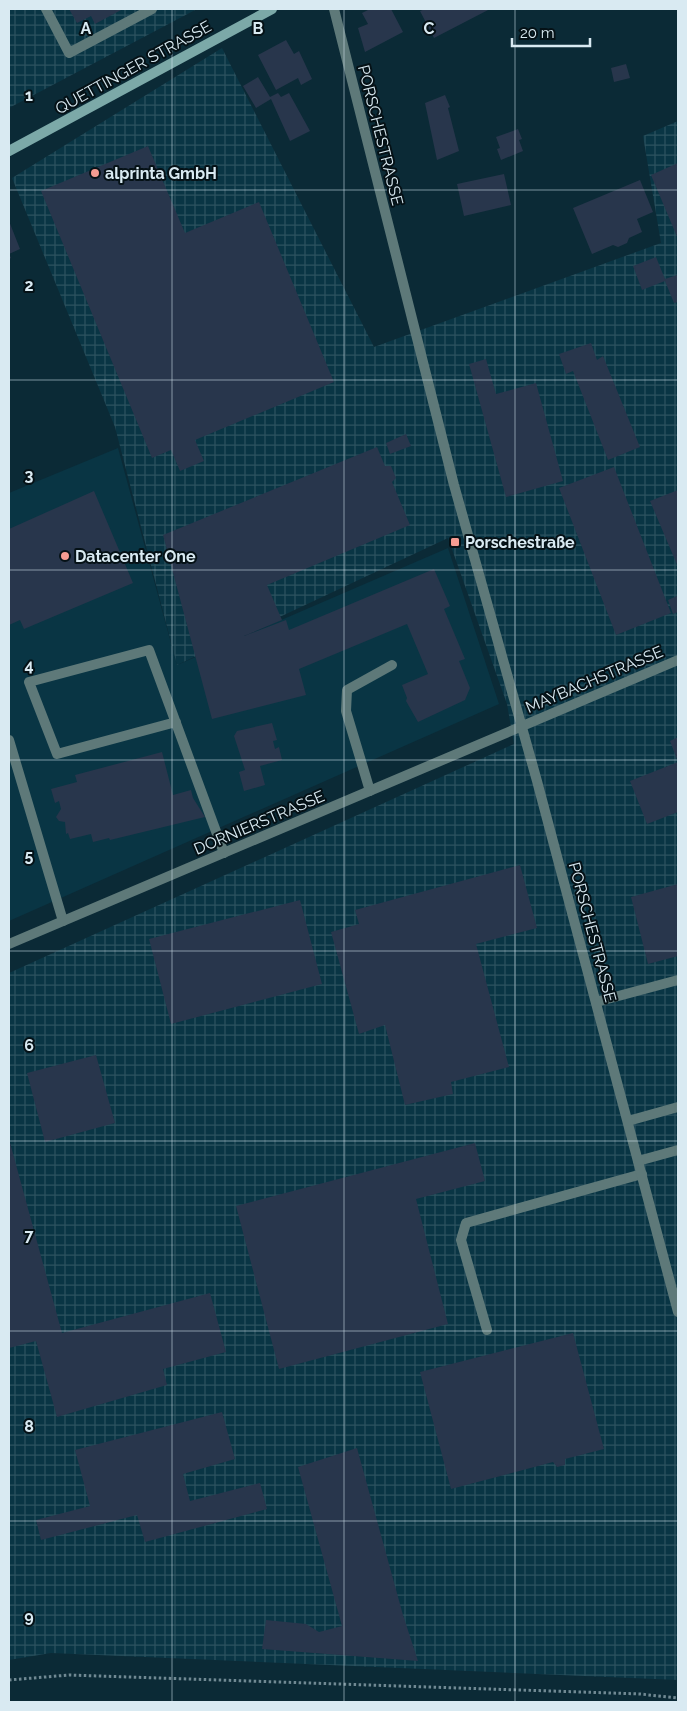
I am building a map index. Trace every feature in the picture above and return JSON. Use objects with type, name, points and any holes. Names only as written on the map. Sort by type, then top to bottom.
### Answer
[{"type":"street","points":[[46,9],[69,53],[152,9]]},
{"type":"street","name":"QUETTINGER STRASSE","points":[[9,151],[272,9]]},
{"type":"street","name":"PORSCHESTRASSE","points":[[334,9],[454,485],[522,727],[678,1312]]},
{"type":"street","points":[[176,722],[57,754],[29,682],[149,650],[176,722],[224,853]]},
{"type":"street","name":"MAYBACHSTRASSE","points":[[522,727],[678,660]]},
{"type":"street","points":[[370,791],[346,711],[347,690],[392,665]]},
{"type":"street","name":"DORNIERSTRASSE","points":[[9,944],[522,727]]},
{"type":"street","points":[[9,740],[63,921]]},
{"type":"street","points":[[596,1002],[678,980]]},
{"type":"street","points":[[628,1121],[678,1107]]},
{"type":"street","points":[[638,1160],[678,1150]]},
{"type":"street","points":[[488,1330],[461,1240],[466,1223],[642,1174]]},
{"type":"path","points":[[9,1680],[79,1675],[640,1694],[678,1698]]},
{"type":"shaded area","points":[[9,9],[197,9],[9,108]]},
{"type":"shaded area","points":[[222,48],[374,347],[661,243],[643,136],[678,121],[678,1680],[51,1653],[9,1660],[9,973],[514,744],[507,704],[448,538],[177,665],[115,427],[12,178]]},
{"type":"shaded area","points":[[118,448],[177,665],[448,548],[499,704],[9,921],[9,493]]},
{"type":"building","points":[[69,9],[123,9],[95,24],[91,16],[77,23]]},
{"type":"building","points":[[370,9],[391,9],[403,32],[365,52],[358,28],[368,24],[362,13]]},
{"type":"building","points":[[425,9],[490,9],[434,38],[420,11]]},
{"type":"building","points":[[286,40],[294,54],[299,51],[312,79],[301,85],[298,78],[276,90],[258,55]]},
{"type":"building","points":[[626,64],[630,78],[614,82],[611,68]]},
{"type":"building","points":[[258,77],[270,97],[278,93],[281,97],[289,93],[310,131],[290,141],[271,99],[256,108],[243,86]]},
{"type":"building","points":[[445,95],[450,107],[448,108],[459,151],[437,160],[425,103]]},
{"type":"building","points":[[518,129],[522,139],[519,140],[523,151],[501,160],[497,149],[500,148],[496,137]]},
{"type":"building","points":[[148,146],[185,233],[259,202],[334,382],[195,440],[204,461],[180,471],[171,450],[152,458],[41,191]]},
{"type":"building","points":[[678,163],[678,239],[651,175]]},
{"type":"building","points":[[504,174],[511,205],[464,216],[457,184]]},
{"type":"building","points":[[640,180],[653,212],[637,219],[642,232],[629,238],[627,243],[618,247],[613,245],[592,254],[573,208]]},
{"type":"building","points":[[9,221],[20,249],[9,254]]},
{"type":"building","points":[[656,257],[665,279],[677,275],[678,302],[674,303],[665,281],[642,290],[633,266]]},
{"type":"building","points":[[591,343],[597,360],[603,356],[640,447],[608,460],[573,371],[566,374],[559,354]]},
{"type":"building","points":[[486,359],[496,394],[536,383],[563,481],[506,497],[469,364]]},
{"type":"building","points":[[406,434],[411,446],[390,454],[386,443]]},
{"type":"building","points":[[377,447],[385,466],[391,466],[396,478],[392,482],[410,525],[267,585],[282,620],[244,636],[286,620],[289,630],[434,569],[450,606],[444,609],[465,659],[459,661],[470,688],[465,700],[418,722],[406,701],[407,698],[402,685],[428,674],[407,624],[299,669],[306,695],[212,719],[163,535]]},
{"type":"building","points":[[614,467],[671,613],[616,635],[559,488]]},
{"type":"building","points":[[678,490],[678,567],[650,501]]},
{"type":"building","name":"Datacenter One","points":[[94,491],[133,583],[24,629],[20,620],[9,625],[9,529]]},
{"type":"building","points":[[677,596],[678,612],[673,614],[668,600]]},
{"type":"building","points":[[272,723],[277,740],[273,741],[275,749],[279,747],[282,760],[260,766],[265,785],[244,791],[239,772],[245,770],[234,736],[237,731]]},
{"type":"building","points":[[678,737],[678,762],[670,741]]},
{"type":"building","points":[[162,752],[173,795],[191,790],[193,798],[205,817],[110,840],[109,838],[93,842],[91,834],[70,839],[68,833],[66,834],[65,822],[59,821],[56,817],[61,809],[59,801],[55,803],[51,789],[77,782],[75,775]]},
{"type":"building","points":[[678,762],[678,812],[647,824],[630,781]]},
{"type":"building","points":[[520,865],[537,928],[476,944],[509,1067],[451,1082],[453,1094],[405,1105],[385,1025],[359,1034],[331,932],[359,924],[355,910]]},
{"type":"building","points":[[678,884],[678,956],[648,964],[631,897]]},
{"type":"building","points":[[300,900],[322,984],[171,1024],[149,939]]},
{"type":"building","points":[[96,1055],[115,1123],[45,1142],[27,1073]]},
{"type":"building","points":[[9,1139],[62,1333],[210,1293],[226,1352],[163,1369],[167,1385],[57,1417],[36,1341],[9,1348]]},
{"type":"building","points":[[475,1143],[485,1181],[416,1199],[448,1324],[279,1369],[236,1206]]},
{"type":"building","points":[[573,1333],[604,1449],[565,1459],[565,1465],[557,1467],[553,1462],[451,1489],[420,1372]]},
{"type":"building","points":[[222,1412],[235,1459],[183,1474],[190,1501],[260,1483],[267,1509],[145,1542],[137,1515],[41,1540],[36,1520],[90,1506],[75,1450]]},
{"type":"building","points":[[357,1448],[403,1615],[418,1661],[262,1649],[266,1620],[306,1624],[319,1632],[342,1626],[298,1467]]},
{"type":"place","name":"alprinta GmbH","points":[[95,173]]},
{"type":"place","name":"Porschestraße","points":[[455,542]]},
{"type":"place","name":"Datacenter One","points":[[65,556]]}]
